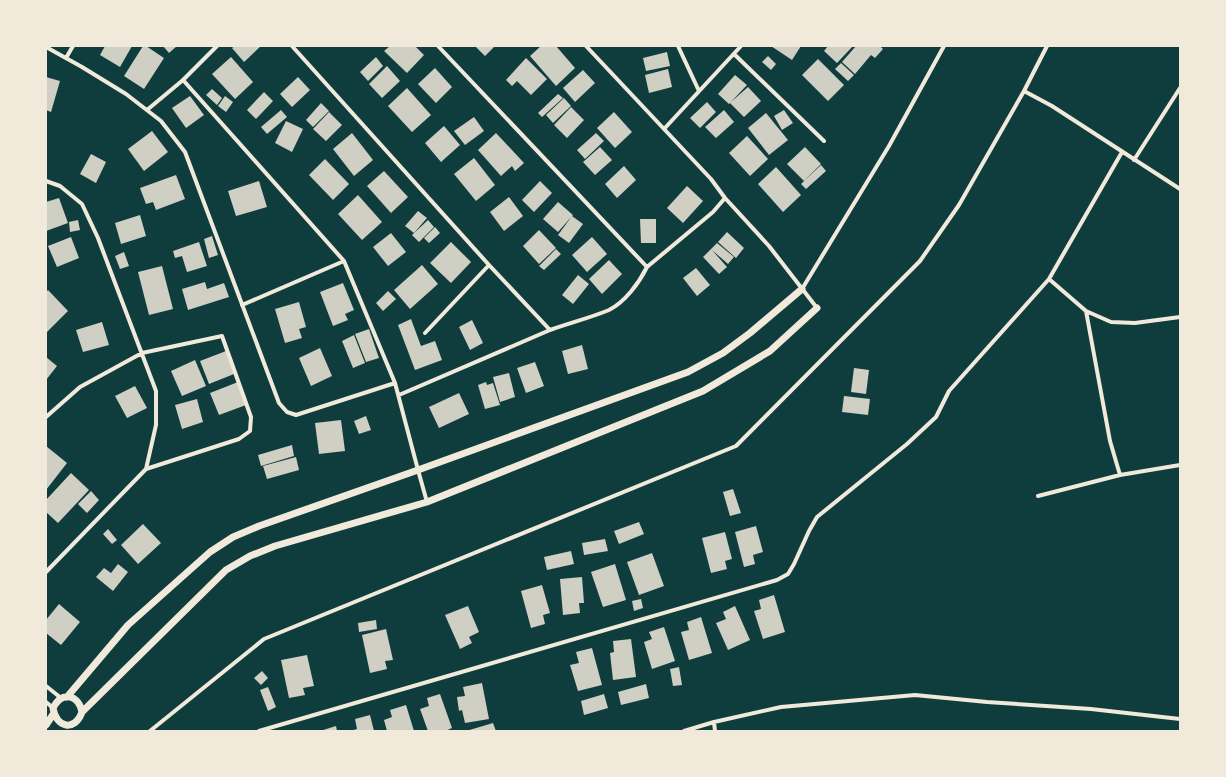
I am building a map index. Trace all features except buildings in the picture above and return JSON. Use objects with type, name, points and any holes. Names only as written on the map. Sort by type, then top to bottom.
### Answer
[{"type":"street","points":[[66,58],[73,46]]},
{"type":"street","points":[[147,110],[183,80],[217,46]]},
{"type":"street","points":[[292,46],[489,265],[550,330]]},
{"type":"street","points":[[438,46],[647,267]]},
{"type":"street","points":[[46,702],[53,710],[57,720],[71,728],[79,720],[82,712],[226,570],[250,556],[275,546],[428,502],[703,391],[770,351],[817,308],[769,246],[725,198],[711,179],[586,46]]},
{"type":"street","points":[[678,46],[699,91]]},
{"type":"street","points":[[664,129],[742,46]]},
{"type":"street","points":[[46,725],[56,702],[64,697],[128,625],[210,552],[233,537],[258,526],[418,470],[688,372],[723,353],[750,333],[802,289],[889,146],[944,46]]},
{"type":"street","points":[[150,731],[264,640],[736,446],[920,261],[959,205],[1024,91],[1047,46]]},
{"type":"street","points":[[46,47],[126,94],[161,121],[186,152],[279,403],[287,412],[296,415],[395,383]]},
{"type":"street","points":[[734,54],[824,141]]},
{"type":"street","points":[[183,80],[344,261],[395,383],[428,502]]},
{"type":"street","points":[[1134,160],[1180,88]]},
{"type":"street","points":[[1024,91],[1052,106],[1180,189]]},
{"type":"street","points":[[259,731],[777,580],[788,574],[817,518],[907,444],[936,417],[949,391],[1049,278],[1122,152]]},
{"type":"street","points":[[46,181],[60,186],[82,204],[98,238],[156,391],[156,425],[146,469]]},
{"type":"street","points":[[399,395],[550,330],[610,309],[630,293],[641,279],[647,267],[712,212],[725,198]]},
{"type":"street","points":[[242,305],[344,261]]},
{"type":"street","points":[[425,333],[489,265]]},
{"type":"street","points":[[1049,278],[1086,310],[1111,322],[1135,323],[1180,317]]},
{"type":"street","points":[[1086,310],[1110,441],[1120,475]]},
{"type":"street","points":[[46,417],[80,387],[142,354],[222,336],[251,417],[250,431],[239,439],[146,469],[46,572]]},
{"type":"street","points":[[1038,496],[1120,475],[1180,465]]},
{"type":"street","points":[[46,686],[64,697],[75,698],[80,704],[82,712]]},
{"type":"street","points":[[684,731],[714,722],[781,707],[915,694],[987,702],[1091,709],[1180,719]]},
{"type":"street","points":[[714,722],[715,731]]}]
